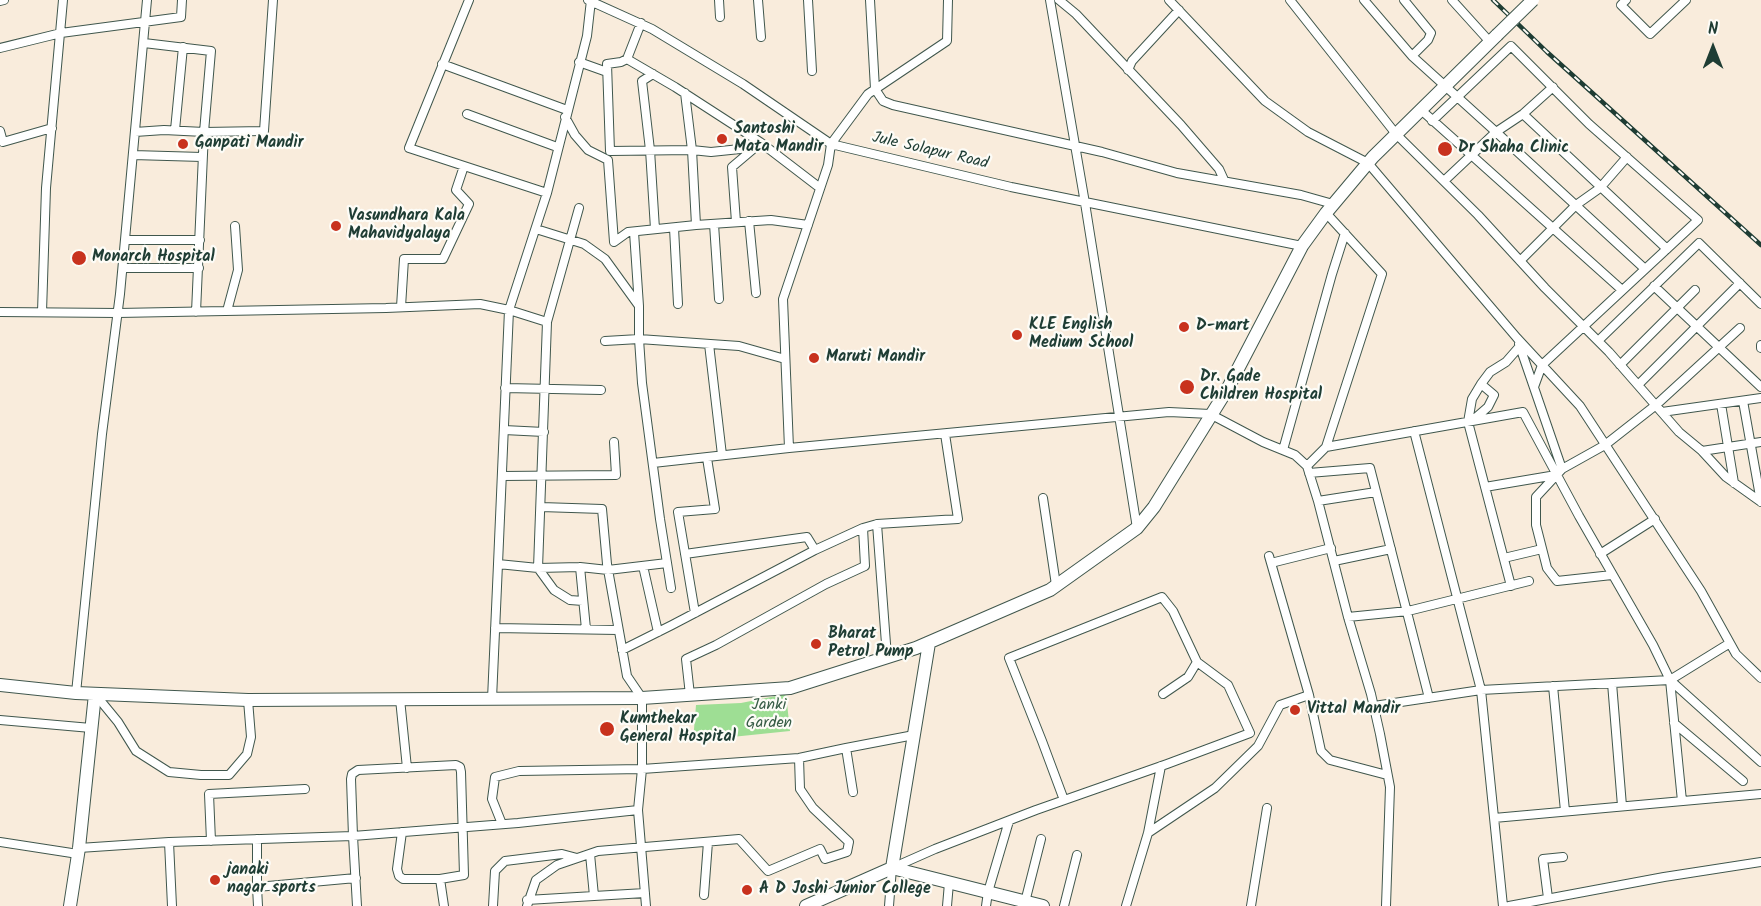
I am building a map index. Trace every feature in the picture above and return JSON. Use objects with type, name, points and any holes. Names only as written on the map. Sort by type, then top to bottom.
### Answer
[{"type":"street","points":[[42,312],[46,188],[63,0]]},
{"type":"street","points":[[76,693],[102,434],[123,268],[147,0]]},
{"type":"street","points":[[0,48],[61,33],[181,17],[182,0]]},
{"type":"street","points":[[135,132],[264,131],[273,0]]},
{"type":"street","points":[[469,0],[408,148],[547,193]]},
{"type":"street","points":[[492,699],[509,310],[547,193],[587,36],[590,0]]},
{"type":"street","name":"Jule Solapur Road","points":[[590,0],[641,23],[743,84],[831,144],[1085,203],[1302,246]]},
{"type":"street","points":[[719,0],[720,17]]},
{"type":"street","points":[[758,0],[761,37]]},
{"type":"street","points":[[808,0],[812,71]]},
{"type":"street","points":[[870,0],[875,89],[883,101],[1075,145],[1177,173],[1301,195],[1329,208],[1346,233],[1382,274],[1326,447],[1308,470]]},
{"type":"street","points":[[789,448],[783,299],[828,165],[831,144],[868,94],[947,41],[948,0]]},
{"type":"street","points":[[1050,0],[1137,528]]},
{"type":"street","points":[[1059,0],[1076,14],[1188,134],[1219,169],[1224,180]]},
{"type":"street","points":[[1168,0],[1265,100],[1308,132],[1368,163],[1519,342],[1580,406],[1701,591],[1736,654],[1761,678]]},
{"type":"street","points":[[1364,0],[1412,56],[1645,269]]},
{"type":"street","points":[[1404,0],[1431,33],[1428,40],[1412,56]]},
{"type":"street","points":[[1452,0],[1494,39]]},
{"type":"street","points":[[0,685],[76,693],[248,700],[642,698],[790,688],[929,643],[1050,590],[1137,528],[1154,507],[1228,388],[1302,246],[1329,208],[1420,109],[1533,0]]},
{"type":"street","points":[[1626,0],[1621,5],[1650,34],[1686,0]]},
{"type":"street","points":[[1296,2],[1396,134],[1598,341],[1679,432],[1702,451],[1726,477],[1761,502]]},
{"type":"street","points":[[1128,70],[1132,61],[1179,10]]},
{"type":"street","points":[[641,23],[627,59],[607,64],[610,152],[729,151],[760,142]]},
{"type":"street","points":[[144,43],[211,51],[202,157],[196,312]]},
{"type":"street","points":[[175,130],[183,46]]},
{"type":"street","points":[[1432,121],[1511,46],[1589,124],[1698,220],[1542,365],[1534,387]]},
{"type":"street","points":[[627,59],[685,93],[760,142],[820,188]]},
{"type":"street","points":[[579,62],[608,72]]},
{"type":"street","points":[[442,64],[566,114],[575,135],[588,150],[608,160],[614,242],[628,232],[696,225],[771,220],[808,225]]},
{"type":"street","points":[[653,74],[642,81],[650,150],[655,229]]},
{"type":"street","points":[[1444,181],[1496,132],[1523,114],[1553,87]]},
{"type":"street","points":[[685,93],[692,150],[696,225]]},
{"type":"street","points":[[1420,109],[1622,290]]},
{"type":"street","points":[[467,114],[557,147]]},
{"type":"street","points":[[1523,114],[1667,249]]},
{"type":"street","points":[[0,131],[3,142],[52,128]]},
{"type":"street","points":[[736,222],[732,167],[760,142]]},
{"type":"street","points":[[133,155],[202,157]]},
{"type":"street","points":[[1520,261],[1576,206],[1600,188],[1627,157]]},
{"type":"street","points":[[401,307],[404,259],[443,259],[469,204],[456,190],[464,166]]},
{"type":"street","points":[[579,208],[547,322],[538,568],[554,590],[570,600],[583,601]]},
{"type":"street","points":[[749,221],[756,293]]},
{"type":"street","points":[[714,224],[718,299]]},
{"type":"street","points":[[227,311],[238,270],[235,226]]},
{"type":"street","points":[[674,228],[678,304]]},
{"type":"street","points":[[536,229],[584,244],[605,259],[639,306]]},
{"type":"street","points":[[634,232],[642,383],[671,588]]},
{"type":"street","points":[[1283,450],[1332,274],[1346,233]]},
{"type":"street","points":[[125,240],[200,240]]},
{"type":"street","points":[[1598,341],[1699,243],[1761,304]]},
{"type":"street","points":[[123,268],[199,268]]},
{"type":"street","points":[[1638,385],[1740,283]]},
{"type":"street","points":[[1654,286],[1761,387]]},
{"type":"street","points":[[1620,365],[1695,290]]},
{"type":"street","points":[[0,312],[196,312],[480,304],[547,322]]},
{"type":"street","points":[[1612,575],[1557,581],[1547,568],[1536,525],[1536,497],[1559,472],[1605,445],[1659,408],[1718,346],[1740,328]]},
{"type":"street","points":[[605,341],[639,339],[739,346],[785,359]]},
{"type":"street","points":[[1511,586],[1470,422],[1472,399],[1480,384],[1490,372],[1506,362],[1519,342]]},
{"type":"street","points":[[1519,342],[1559,472]]},
{"type":"street","points":[[709,344],[722,455]]},
{"type":"street","points":[[1470,422],[1488,407],[1494,395],[1480,384]]},
{"type":"street","points":[[506,388],[601,390]]},
{"type":"street","points":[[1659,408],[1721,404],[1761,398]]},
{"type":"street","points":[[1743,401],[1761,502]]},
{"type":"street","points":[[1721,404],[1734,483]]},
{"type":"street","points":[[653,463],[1169,412],[1210,414],[1263,442],[1294,455],[1308,470],[1318,501],[1374,706],[1390,787],[1386,906]]},
{"type":"street","points":[[1326,447],[1523,412],[1559,472],[1600,554],[1653,645],[1670,680],[1682,801]]},
{"type":"street","points":[[504,430],[544,432]]},
{"type":"street","points":[[1414,431],[1481,690],[1503,906]]},
{"type":"street","points":[[622,650],[815,550],[863,528],[877,524],[958,519],[945,434]]},
{"type":"street","points":[[1702,451],[1761,441]]},
{"type":"street","points":[[502,476],[616,475],[614,442]]},
{"type":"street","points":[[695,613],[678,512],[715,509],[707,458]]},
{"type":"street","points":[[1308,470],[1370,468],[1429,698]]},
{"type":"street","points":[[1485,487],[1559,472]]},
{"type":"street","points":[[1318,501],[1377,492]]},
{"type":"street","points":[[1043,498],[1056,585]]},
{"type":"street","points":[[541,507],[602,509],[608,570],[627,676],[642,698],[642,769],[638,810],[645,906]]},
{"type":"street","points":[[1600,554],[1655,519]]},
{"type":"street","points":[[877,524],[887,657]]},
{"type":"street","points":[[690,695],[686,659],[716,645],[826,584],[865,566],[863,528]]},
{"type":"street","points":[[685,554],[807,537],[815,550]]},
{"type":"street","points":[[1330,548],[1270,559],[1309,695],[1321,751],[1330,760],[1388,775]]},
{"type":"street","points":[[1334,561],[1391,549]]},
{"type":"street","points":[[1504,558],[1542,549]]},
{"type":"street","points":[[498,564],[538,568],[580,567],[608,570],[667,563]]},
{"type":"street","points":[[643,566],[658,632]]},
{"type":"street","points":[[580,567],[586,629]]},
{"type":"street","points":[[1348,616],[1408,611],[1529,581]]},
{"type":"street","points":[[807,906],[892,867],[1009,821],[1250,733],[1228,686],[1197,662],[1173,611],[1162,597],[1009,658],[1064,800]]},
{"type":"street","points":[[495,628],[618,630]]},
{"type":"street","points":[[889,906],[892,867],[929,643]]},
{"type":"street","points":[[1374,706],[1481,690],[1670,680],[1730,643]]},
{"type":"street","points":[[1163,694],[1188,677],[1197,662]]},
{"type":"street","points":[[1670,680],[1761,762]]},
{"type":"street","points":[[1612,683],[1623,806]]},
{"type":"street","points":[[1553,686],[1565,811]]},
{"type":"street","points":[[95,694],[118,722],[136,751],[169,772],[201,775],[229,775],[247,754],[251,737],[248,700]]},
{"type":"street","points":[[70,906],[79,851],[95,694]]},
{"type":"street","points":[[1148,833],[1215,788],[1258,746],[1280,705],[1309,695]]},
{"type":"street","points":[[400,699],[407,768]]},
{"type":"street","points":[[0,720],[91,728]]},
{"type":"street","points":[[1674,723],[1743,781]]},
{"type":"street","points":[[502,824],[492,799],[495,777],[519,771],[642,769],[799,758],[914,735]]},
{"type":"street","points":[[846,748],[853,792]]},
{"type":"street","points":[[645,894],[594,896],[527,903],[536,880],[557,865],[598,851],[739,839],[768,871],[820,849],[825,860],[847,852],[849,842],[813,808],[800,789],[799,758]]},
{"type":"street","points":[[357,906],[352,774],[358,770],[456,765],[460,767],[464,875],[440,879],[403,879],[399,876],[398,869],[402,832]]},
{"type":"street","points":[[1126,906],[1148,833],[1161,766]]},
{"type":"street","points":[[211,841],[209,794],[305,789]]},
{"type":"street","points":[[1494,818],[1761,794]]},
{"type":"street","points":[[1251,906],[1267,808]]},
{"type":"street","points":[[0,842],[79,851],[169,842],[353,836],[638,810]]},
{"type":"street","points":[[986,906],[1009,821]]},
{"type":"street","points":[[256,839],[258,906]]},
{"type":"street","points":[[1024,904],[1041,839]]},
{"type":"street","points":[[169,842],[172,906]]},
{"type":"street","points":[[704,895],[708,842]]},
{"type":"street","points":[[493,906],[495,871],[504,861],[562,854],[578,858]]},
{"type":"street","points":[[590,854],[594,896]]},
{"type":"street","points":[[1064,906],[1077,855]]},
{"type":"street","points":[[1548,898],[1543,859],[1563,857]]},
{"type":"street","points":[[1509,906],[1664,877],[1761,862]]},
{"type":"street","points":[[892,867],[988,892],[1024,904],[1043,906]]},
{"type":"street","points":[[257,887],[356,878]]},
{"type":"street","points":[[440,879],[444,906]]},
{"type":"street","points":[[947,906],[950,883]]},
{"type":"green space","name":"Janki Garden","points":[[786,694],[790,731],[693,741],[696,705],[741,703]]},
{"type":"railway","points":[[1493,0],[1547,52],[1761,245]]},
{"type":"place","name":"Santoshi Mata Mandir","points":[[722,139]]},
{"type":"place","name":"Ganpati Mandir","points":[[183,144]]},
{"type":"place","name":"Dr Shaha Clinic","points":[[1445,149]]},
{"type":"place","name":"Vasundhara Kala Mahavidyalaya","points":[[336,226]]},
{"type":"place","name":"Monarch Hospital","points":[[79,258]]},
{"type":"place","name":"D-mart","points":[[1184,327]]},
{"type":"place","name":"KLE English Medium School","points":[[1017,335]]},
{"type":"place","name":"Maruti Mandir","points":[[814,358]]},
{"type":"place","name":"Dr. Gade Children Hospital","points":[[1187,387]]},
{"type":"place","name":"Bharat Petrol Pump","points":[[816,644]]},
{"type":"place","name":"Vittal Mandir","points":[[1295,710]]},
{"type":"place","name":"Kumthekar General Hospital","points":[[607,729]]},
{"type":"place","name":"janaki nagar sports","points":[[215,880]]},
{"type":"place","name":"A D Joshi Junior College","points":[[747,890]]}]
